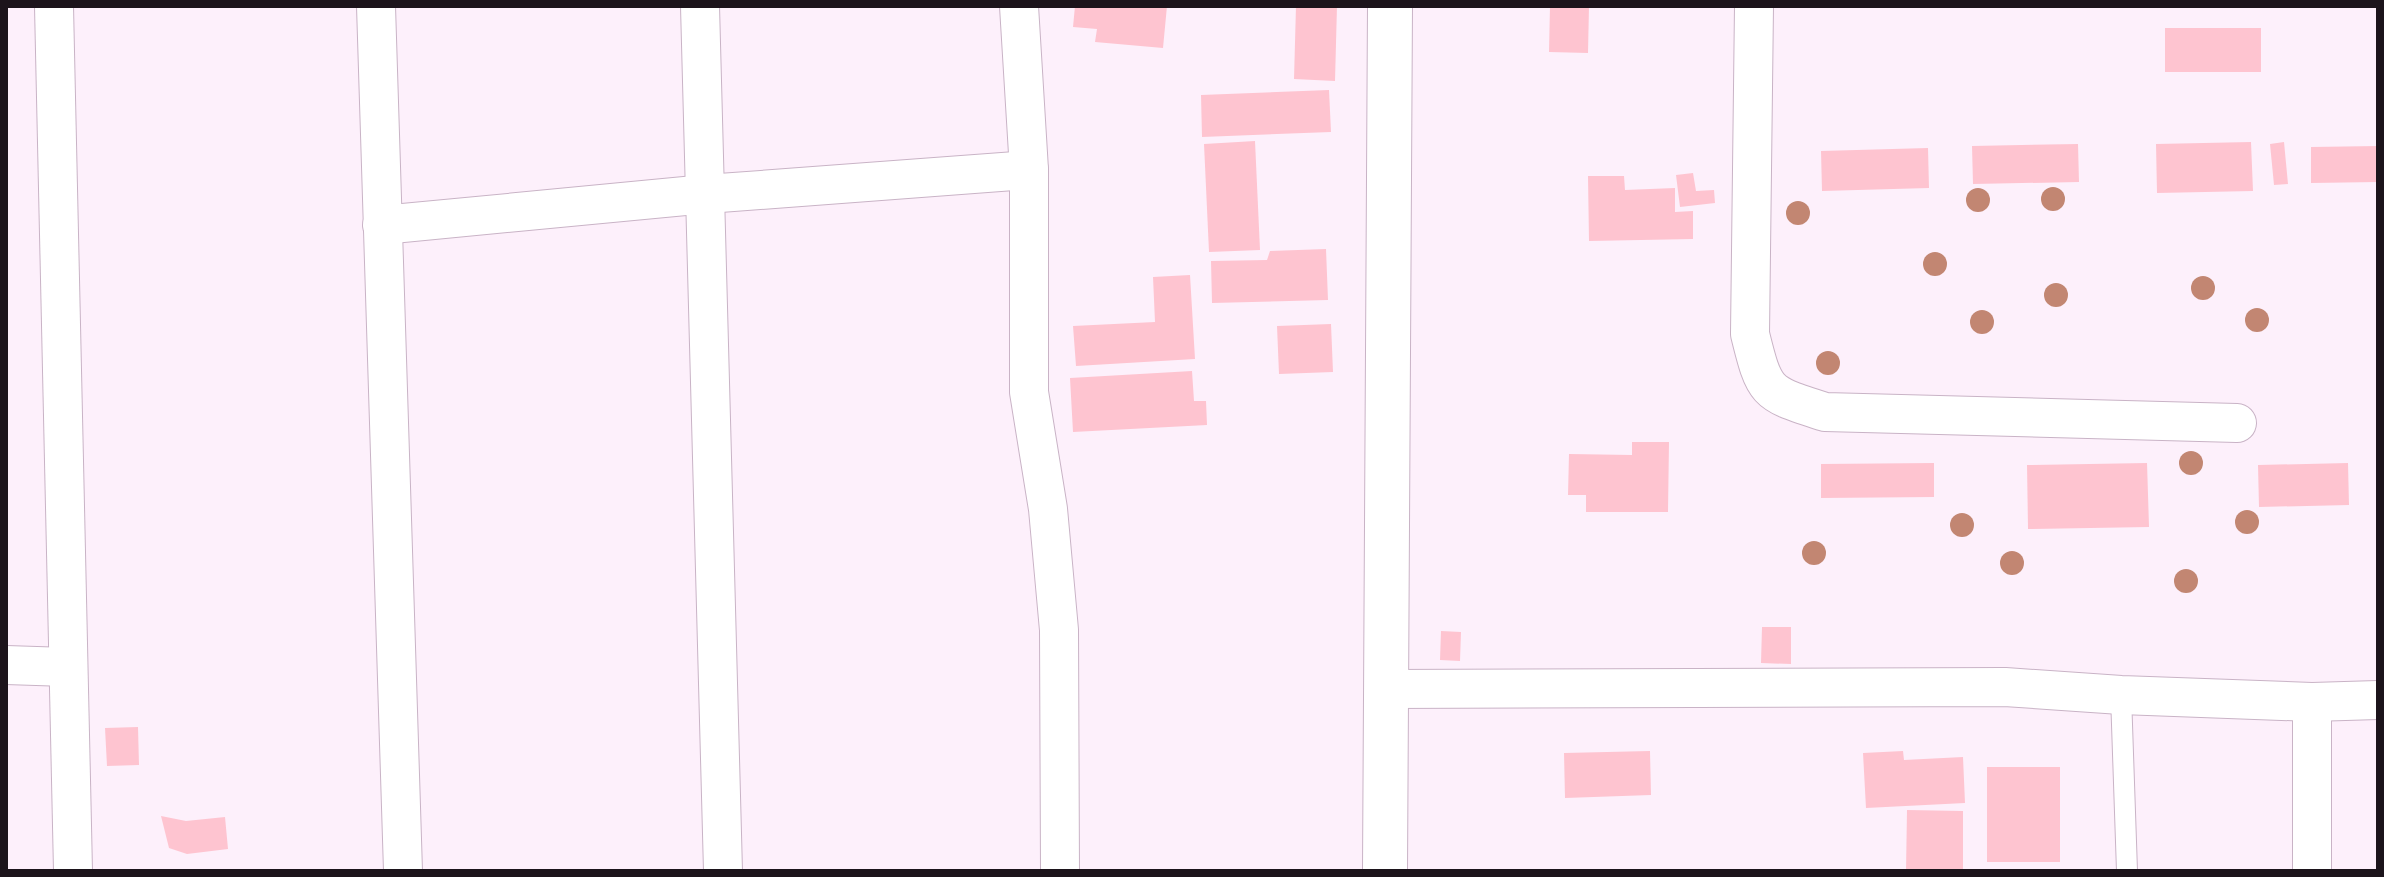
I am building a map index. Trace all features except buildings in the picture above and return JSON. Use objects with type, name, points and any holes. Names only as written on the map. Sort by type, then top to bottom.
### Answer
[{"type":"street","points":[[54,6],[73,871]]},
{"type":"street","points":[[376,6],[403,871]]},
{"type":"street","points":[[700,6],[723,871]]},
{"type":"street","points":[[1019,6],[1029,170],[1029,392],[1048,509],[1059,630],[1060,871]]},
{"type":"street","points":[[1385,871],[1390,6]]},
{"type":"street","points":[[1754,6],[1750,334],[1760,378],[1780,398],[1825,412],[2237,423]]},
{"type":"street","points":[[382,225],[706,194],[1029,170]]},
{"type":"street","points":[[6,665],[67,667]]},
{"type":"street","points":[[1388,689],[2005,687],[2312,702],[2378,700]]},
{"type":"street","points":[[2312,702],[2312,871]]},
{"type":"lane","points":[[2121,695],[2127,871]]}]
